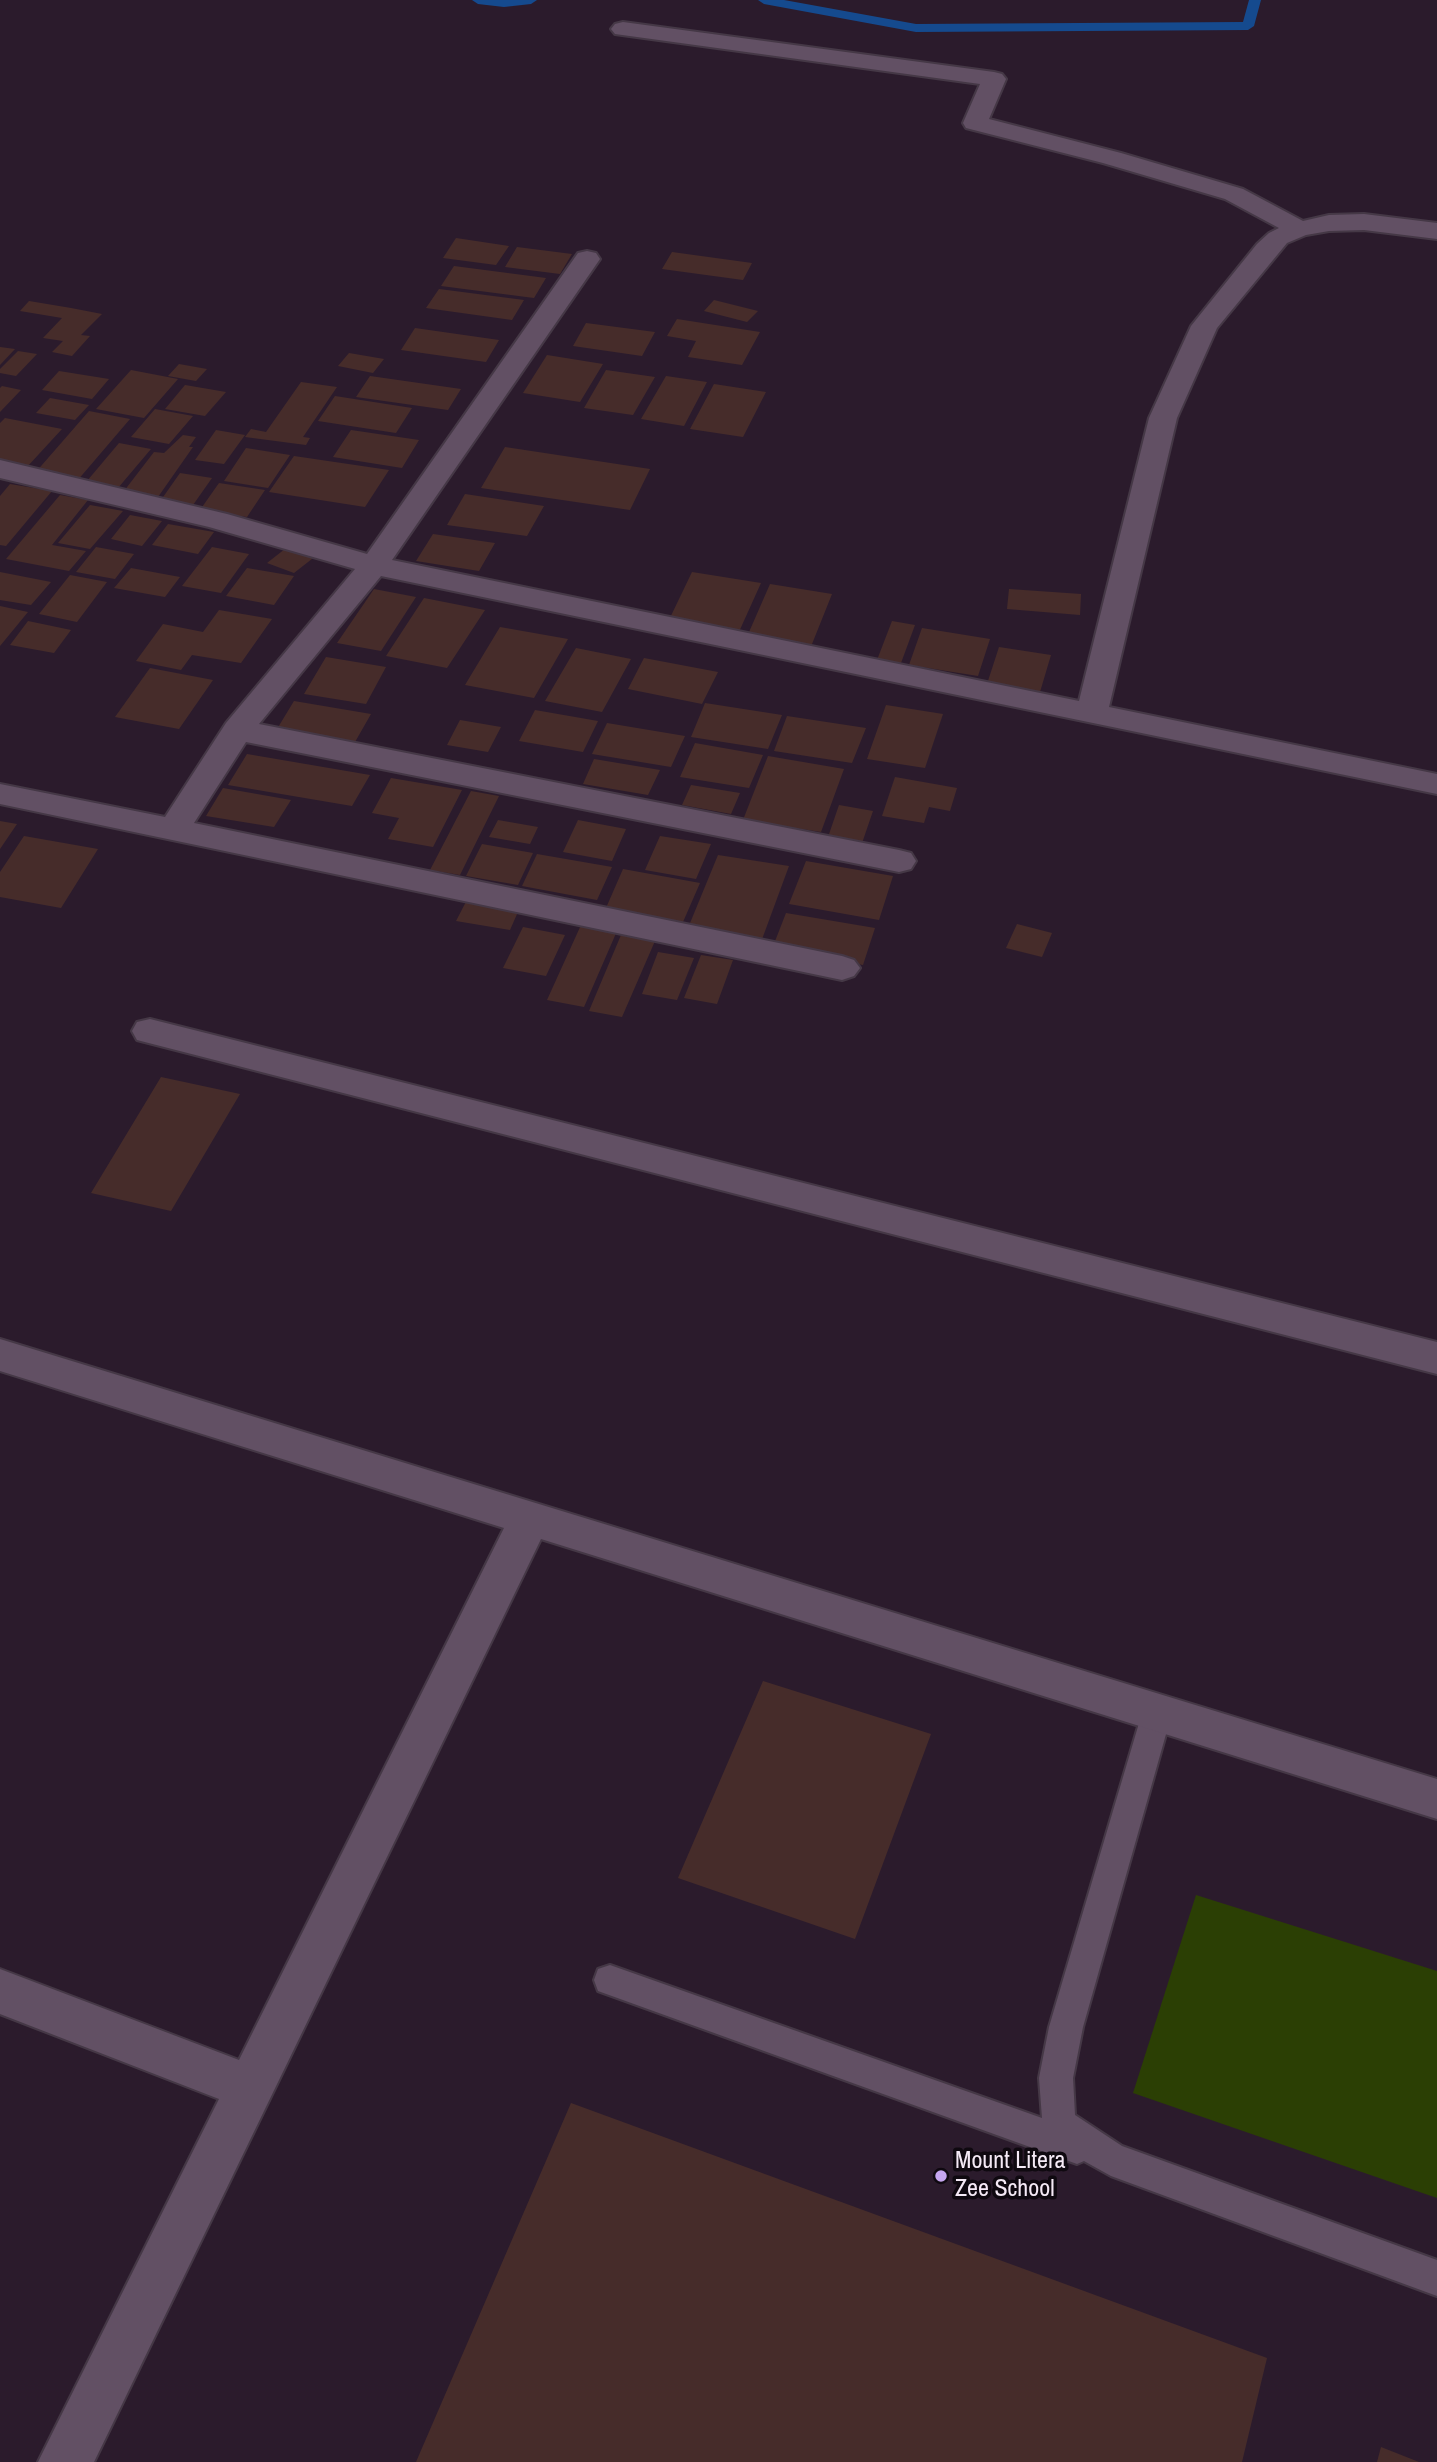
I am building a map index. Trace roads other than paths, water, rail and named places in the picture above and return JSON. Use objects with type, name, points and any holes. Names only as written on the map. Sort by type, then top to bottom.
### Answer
[{"type":"street","points":[[623,29],[994,79],[975,123],[1234,194],[1299,229]]},
{"type":"street","points":[[1092,712],[1163,418],[1204,326],[1266,249],[1278,239],[1299,229],[1329,223],[1364,222],[1437,231]]},
{"type":"street","points":[[173,830],[237,730],[374,565],[587,259]]},
{"type":"street","points":[[0,469],[218,520],[374,565],[1437,784]]},
{"type":"street","points":[[237,730],[899,861]]},
{"type":"street","points":[[0,794],[842,968]]},
{"type":"street","points":[[150,1031],[1437,1358]]},
{"type":"street","points":[[0,1355],[1437,1799]]},
{"type":"street","points":[[65,2462],[528,1520]]},
{"type":"street","points":[[0,1991],[251,2088]]},
{"type":"lane","points":[[1111,2159],[1059,2124],[1056,2078],[1066,2027],[1157,1713]]},
{"type":"lane","points":[[610,1980],[1437,2278]]},
{"type":"waterway","points":[[478,0],[504,3],[531,0]]},
{"type":"waterway","points":[[764,0],[916,28],[1248,26],[1255,0]]},
{"type":"place","name":"Mount Litera Zee School","points":[[941,2176]]}]
